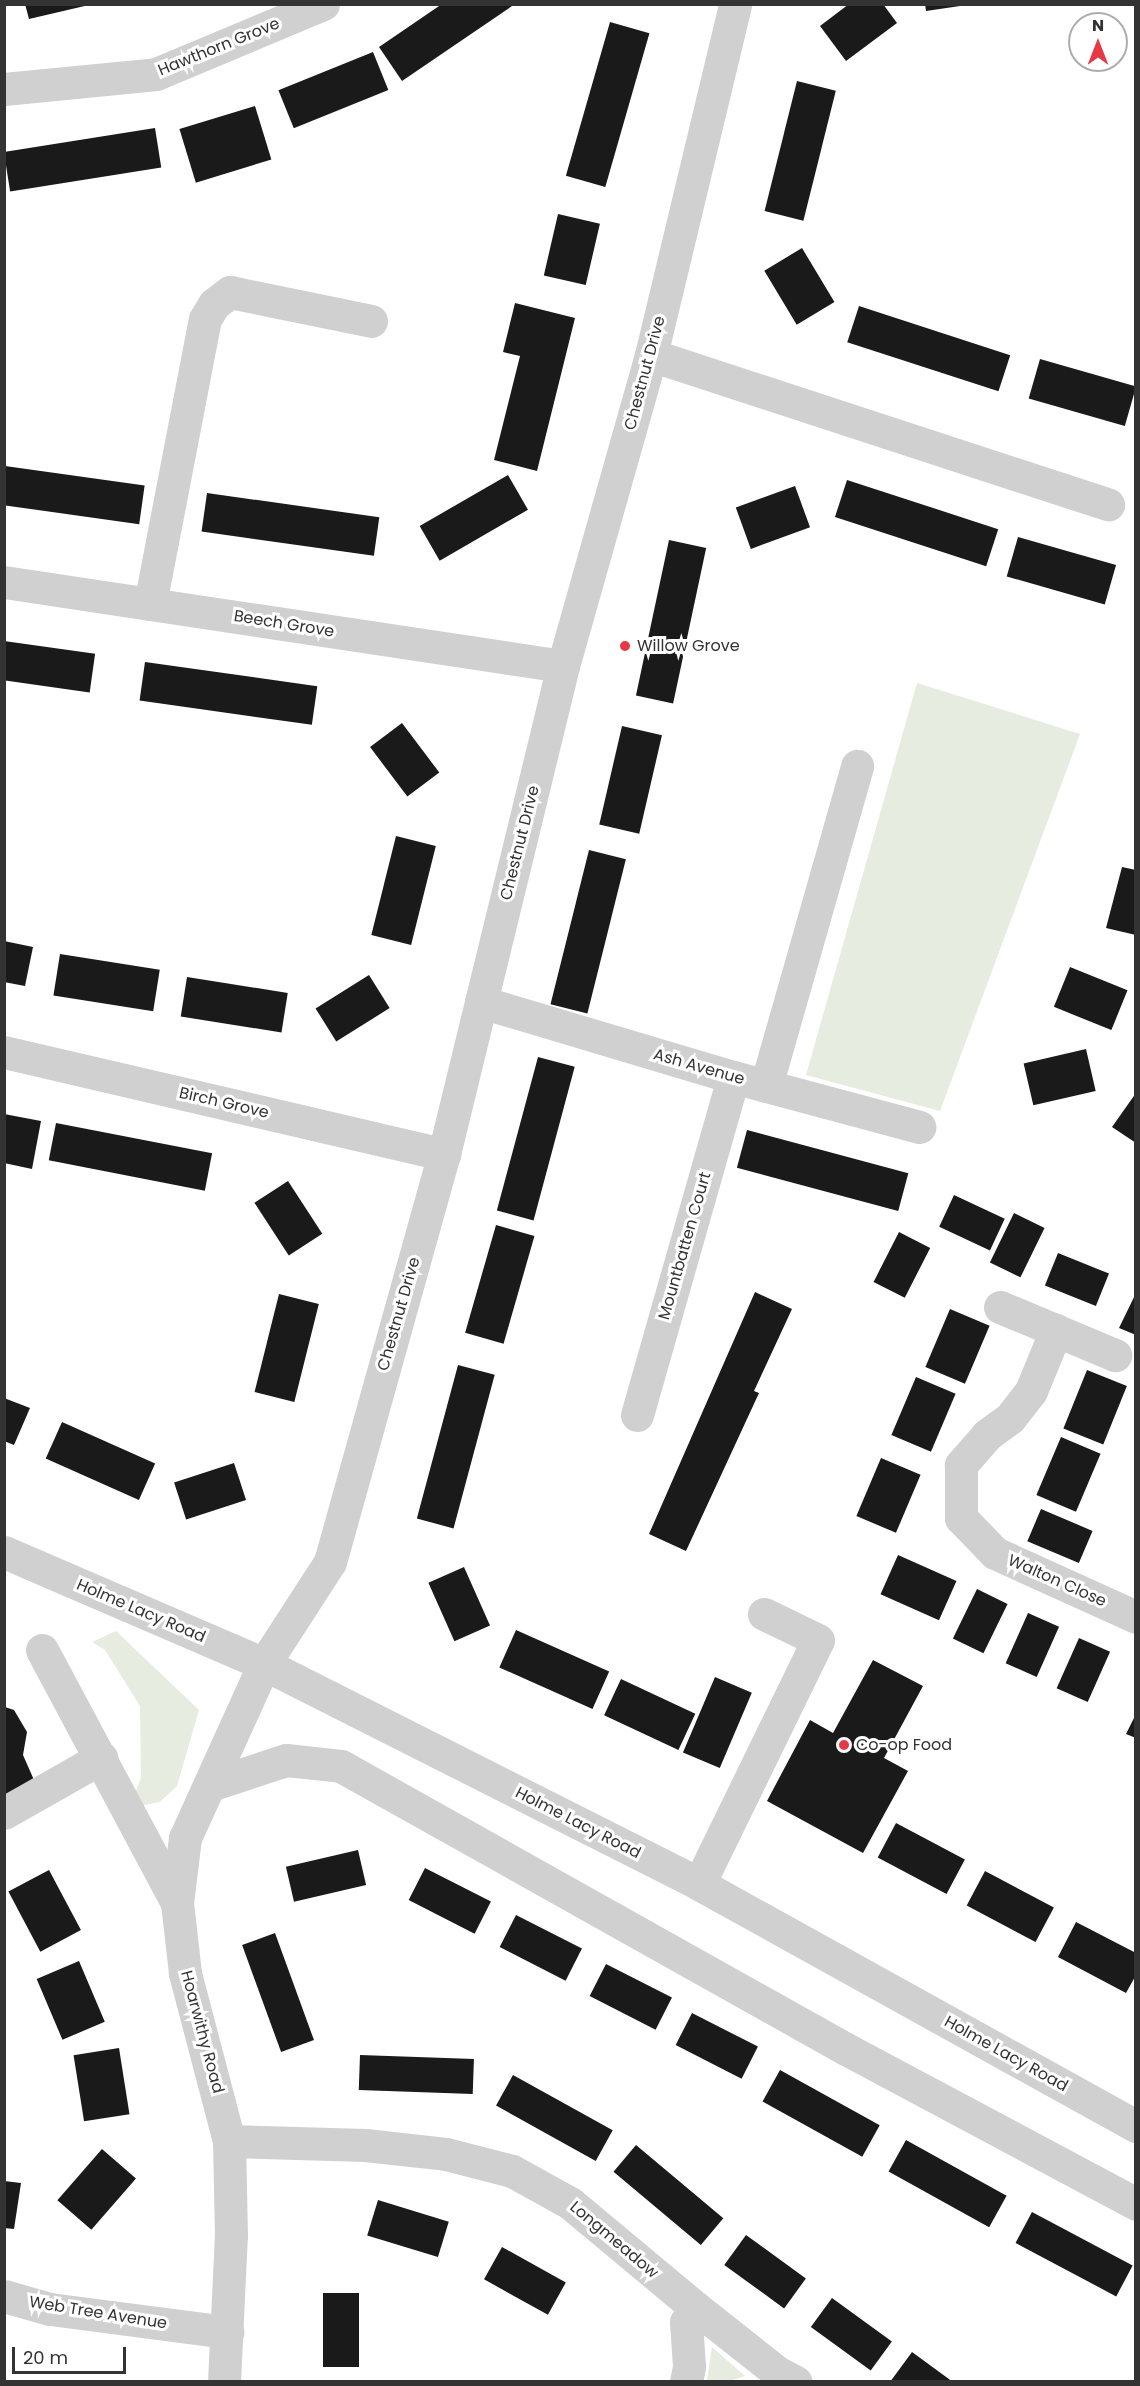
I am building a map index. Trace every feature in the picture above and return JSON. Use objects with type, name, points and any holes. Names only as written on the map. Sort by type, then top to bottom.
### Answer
[{"type":"street","name":"Hawthorn Grove","points":[[4,89],[156,74],[323,4]]},
{"type":"street","name":"Chestnut Drive","points":[[264,1664],[330,1562],[444,1154],[563,666],[651,355],[735,4]]},
{"type":"street","points":[[150,604],[205,320],[214,304],[230,292],[371,321]]},
{"type":"street","points":[[651,355],[1108,504]]},
{"type":"street","name":"Beech Grove","points":[[4,582],[563,666]]},
{"type":"street","points":[[766,1086],[857,766]]},
{"type":"street","name":"Ash Avenue","points":[[481,1002],[733,1077],[920,1127]]},
{"type":"street","name":"Birch Grove","points":[[4,1052],[444,1154]]},
{"type":"street","name":"Mountbatten Court","points":[[637,1415],[733,1077]]},
{"type":"street","points":[[1000,1307],[1115,1355]]},
{"type":"street","name":"Walton Close","points":[[1056,1330],[1031,1391],[1010,1418],[987,1435],[961,1465],[961,1518],[995,1553],[1136,1617]]},
{"type":"street","name":"Holme Lacy Road","points":[[4,1552],[264,1664],[699,1884],[1136,2126]]},
{"type":"street","points":[[699,1884],[818,1640],[764,1614]]},
{"type":"street","points":[[42,1650],[177,1903]]},
{"type":"street","name":"Hoarwithy Road","points":[[224,2382],[231,2236],[229,2141],[185,1973],[177,1903],[186,1838],[264,1664]]},
{"type":"street","points":[[4,1813],[101,1758]]},
{"type":"street","points":[[210,1785],[286,1760],[341,1766],[846,2049],[1136,2204]]},
{"type":"street","name":"Longmeadow","points":[[229,2141],[376,2146],[446,2154],[512,2170],[570,2203],[780,2378]]},
{"type":"street","name":"Web Tree Avenue","points":[[4,2296],[50,2309],[228,2332]]},
{"type":"street","points":[[686,2382],[689,2366],[686,2322],[696,2308]]},
{"type":"shaded area","points":[[917,683],[1080,734],[940,1111],[806,1075]]},
{"type":"shaded area","points":[[116,1631],[199,1710],[177,1786],[160,1802],[129,1808],[141,1778],[140,1706],[105,1650],[92,1642]]},
{"type":"shaded area","points":[[712,2347],[745,2376],[730,2381],[707,2381]]},
{"type":"building","points":[[25,4],[89,4],[89,5],[29,19]]},
{"type":"building","points":[[442,4],[515,4],[402,81],[379,47]]},
{"type":"building","points":[[849,4],[883,4],[897,23],[846,61],[820,26]]},
{"type":"building","points":[[925,4],[959,4],[960,6],[926,11]]},
{"type":"building","points":[[610,22],[649,33],[605,187],[566,176]]},
{"type":"building","points":[[373,52],[388,90],[294,128],[278,90]]},
{"type":"building","points":[[797,81],[836,91],[803,221],[765,211]]},
{"type":"building","points":[[255,106],[271,160],[196,183],[179,129]]},
{"type":"building","points":[[155,128],[161,168],[10,191],[4,152]]},
{"type":"building","points":[[558,214],[600,224],[586,285],[544,275]]},
{"type":"building","points":[[802,248],[834,302],[797,325],[764,271]]},
{"type":"building","points":[[515,303],[575,318],[537,471],[494,460],[520,356],[503,352]]},
{"type":"building","points":[[859,306],[1010,355],[998,391],[847,342]]},
{"type":"building","points":[[1040,359],[1136,387],[1125,426],[1029,398]]},
{"type":"building","points":[[5,466],[145,486],[139,524],[4,505]]},
{"type":"building","points":[[508,475],[528,510],[440,561],[420,526]]},
{"type":"building","points":[[847,480],[998,529],[986,566],[835,517]]},
{"type":"building","points":[[795,486],[810,527],[751,549],[736,508]]},
{"type":"building","points":[[207,493],[379,517],[374,556],[202,532]]},
{"type":"building","points":[[1018,537],[1116,565],[1105,605],[1007,576]]},
{"type":"building","points":[[669,540],[706,548],[673,703],[636,696]]},
{"type":"building","points":[[4,641],[95,654],[90,692],[4,680]]},
{"type":"building","points":[[145,662],[317,686],[312,725],[140,701]]},
{"type":"building","points":[[402,723],[439,773],[407,797],[370,747]]},
{"type":"building","points":[[622,726],[662,735],[639,834],[599,824]]},
{"type":"building","points":[[396,836],[436,846],[411,945],[371,935]]},
{"type":"building","points":[[589,850],[626,859],[587,1013],[551,1004]]},
{"type":"building","points":[[1122,867],[1136,870],[1136,935],[1106,928]]},
{"type":"building","points":[[4,941],[33,947],[25,986],[4,982]]},
{"type":"building","points":[[60,954],[160,970],[153,1011],[53,995]]},
{"type":"building","points":[[1070,967],[1127,990],[1111,1030],[1054,1007]]},
{"type":"building","points":[[369,975],[390,1008],[336,1041],[316,1008]]},
{"type":"building","points":[[187,977],[288,993],[281,1032],[181,1017]]},
{"type":"building","points":[[1086,1049],[1096,1091],[1033,1105],[1024,1063]]},
{"type":"building","points":[[538,1057],[575,1067],[534,1220],[497,1211]]},
{"type":"building","points":[[1136,1093],[1136,1143],[1112,1127]]},
{"type":"building","points":[[4,1114],[41,1121],[32,1169],[4,1163]]},
{"type":"building","points":[[56,1123],[212,1153],[205,1191],[49,1160]]},
{"type":"building","points":[[747,1130],[908,1173],[898,1211],[737,1168]]},
{"type":"building","points":[[288,1181],[322,1234],[289,1256],[254,1203]]},
{"type":"building","points":[[954,1195],[1005,1219],[990,1250],[939,1227]]},
{"type":"building","points":[[1014,1213],[1045,1228],[1020,1277],[990,1262]]},
{"type":"building","points":[[496,1225],[534,1236],[504,1344],[465,1333]]},
{"type":"building","points":[[899,1232],[930,1248],[905,1298],[874,1282]]},
{"type":"building","points":[[1058,1253],[1109,1274],[1096,1306],[1045,1285]]},
{"type":"building","points":[[755,1292],[792,1309],[754,1391],[759,1393],[686,1551],[649,1534]]},
{"type":"building","points":[[1136,1293],[1136,1335],[1119,1328]]},
{"type":"building","points":[[279,1294],[319,1304],[294,1402],[255,1392]]},
{"type":"building","points":[[950,1309],[990,1326],[965,1384],[925,1367]]},
{"type":"building","points":[[458,1365],[495,1375],[454,1528],[417,1519]]},
{"type":"building","points":[[1087,1370],[1127,1386],[1103,1445],[1063,1428]]},
{"type":"building","points":[[916,1377],[956,1394],[931,1452],[891,1435]]},
{"type":"building","points":[[4,1398],[30,1408],[14,1445],[4,1441]]},
{"type":"building","points":[[62,1422],[155,1463],[139,1500],[46,1459]]},
{"type":"building","points":[[1061,1437],[1101,1454],[1076,1512],[1036,1495]]},
{"type":"building","points":[[881,1458],[921,1475],[896,1533],[856,1516]]},
{"type":"building","points":[[234,1463],[246,1500],[186,1520],[174,1482]]},
{"type":"building","points":[[1041,1509],[1093,1531],[1079,1563],[1027,1541]]},
{"type":"building","points":[[898,1555],[956,1581],[939,1620],[881,1594]]},
{"type":"building","points":[[464,1567],[490,1625],[454,1641],[428,1583]]},
{"type":"building","points":[[977,1589],[1008,1604],[983,1653],[953,1638]]},
{"type":"building","points":[[1028,1613],[1059,1627],[1037,1677],[1006,1663]]},
{"type":"building","points":[[516,1630],[609,1671],[593,1709],[499,1667]]},
{"type":"building","points":[[1079,1638],[1110,1652],[1088,1702],[1057,1688]]},
{"type":"building","name":"Co-op Food","points":[[873,1660],[923,1686],[884,1758],[908,1771],[863,1853],[767,1801],[810,1720],[833,1733]]},
{"type":"building","points":[[715,1677],[752,1693],[720,1768],[683,1752]]},
{"type":"building","points":[[621,1679],[695,1714],[678,1750],[604,1715]]},
{"type":"building","points":[[5,1707],[14,1710],[27,1732],[23,1755],[34,1780],[5,1795]]},
{"type":"building","points":[[1136,1714],[1136,1738],[1126,1734]]},
{"type":"building","points":[[896,1823],[965,1860],[947,1894],[878,1857]]},
{"type":"building","points":[[358,1850],[366,1885],[294,1902],[286,1867]]},
{"type":"building","points":[[425,1868],[491,1902],[475,1934],[409,1900]]},
{"type":"building","points":[[49,1870],[81,1930],[40,1952],[8,1892]]},
{"type":"building","points":[[985,1871],[1054,1908],[1036,1942],[967,1905]]},
{"type":"building","points":[[516,1915],[582,1949],[566,1981],[500,1947]]},
{"type":"building","points":[[1076,1922],[1136,1953],[1136,1975],[1126,1993],[1058,1957]]},
{"type":"building","points":[[275,1933],[314,2040],[281,2052],[242,1945]]},
{"type":"building","points":[[79,1961],[105,2022],[62,2040],[37,1979]]},
{"type":"building","points":[[606,1964],[672,1998],[656,2030],[590,1996]]},
{"type":"building","points":[[692,2013],[758,2047],[742,2079],[676,2045]]},
{"type":"building","points":[[119,2048],[129,2114],[84,2121],[74,2055]]},
{"type":"building","points":[[360,2055],[474,2059],[473,2094],[359,2090]]},
{"type":"building","points":[[780,2070],[880,2125],[862,2157],[763,2101]]},
{"type":"building","points":[[513,2075],[613,2130],[596,2161],[496,2106]]},
{"type":"building","points":[[906,2140],[1007,2196],[989,2227],[889,2171]]},
{"type":"building","points":[[636,2145],[723,2218],[701,2245],[614,2172]]},
{"type":"building","points":[[102,2149],[136,2179],[91,2230],[57,2200]]},
{"type":"building","points":[[4,2181],[21,2183],[14,2229],[4,2228]]},
{"type":"building","points":[[378,2200],[449,2222],[438,2257],[367,2235]]},
{"type":"building","points":[[1032,2212],[1133,2266],[1116,2296],[1016,2243]]},
{"type":"building","points":[[746,2235],[806,2278],[784,2308],[724,2265]]},
{"type":"building","points":[[502,2247],[566,2282],[548,2315],[484,2279]]},
{"type":"building","points":[[323,2293],[359,2293],[359,2367],[323,2367]]},
{"type":"building","points":[[832,2298],[892,2341],[871,2371],[811,2327]]},
{"type":"building","points":[[912,2352],[953,2382],[890,2382]]},
{"type":"place","name":"Willow Grove","points":[[625,646]]},
{"type":"place","name":"Co-op Food","points":[[844,1745]]}]
